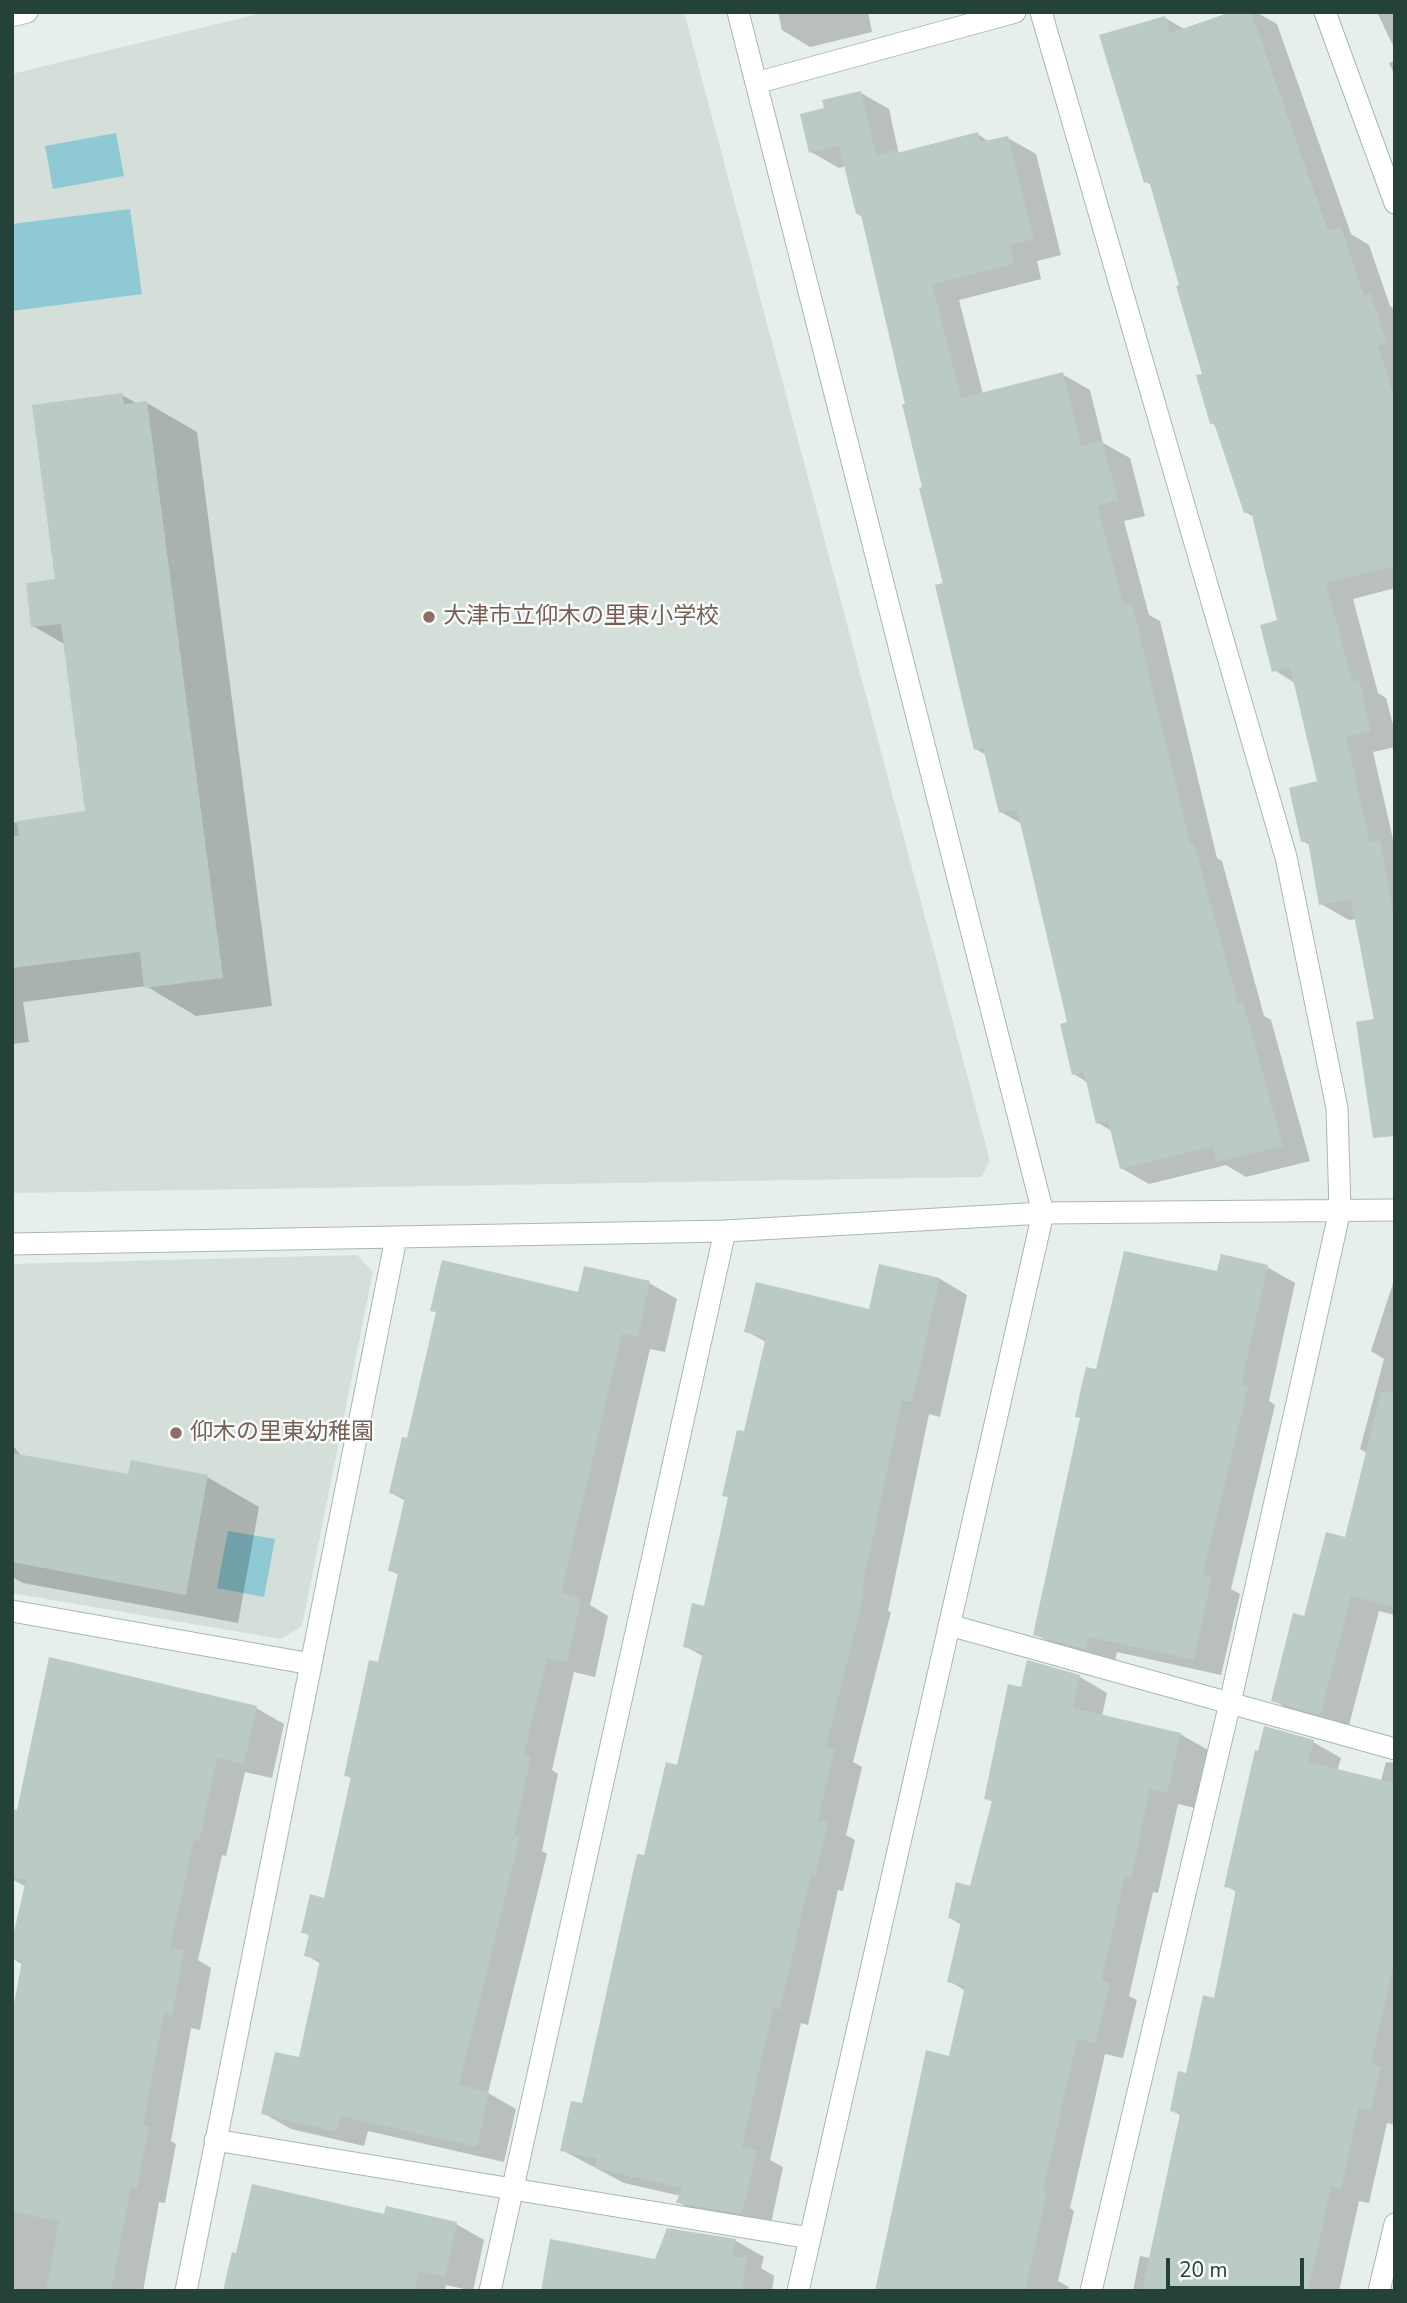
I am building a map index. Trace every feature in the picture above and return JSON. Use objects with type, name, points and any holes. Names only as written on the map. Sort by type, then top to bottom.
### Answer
[{"type":"street","points":[[12,16],[27,12]]},
{"type":"street","points":[[738,12],[1042,1213],[798,2291]]},
{"type":"street","points":[[756,83],[1015,12]]},
{"type":"street","points":[[1041,12],[1286,857],[1338,1108],[1340,1210],[1230,1703],[1091,2291]]},
{"type":"street","points":[[1325,12],[1395,203]]},
{"type":"street","points":[[12,1244],[725,1231],[1042,1213],[1395,1210]]},
{"type":"street","points":[[490,2291],[725,1231]]},
{"type":"street","points":[[186,2291],[396,1238]]},
{"type":"street","points":[[12,1611],[311,1664]]},
{"type":"street","points":[[949,1625],[1395,1749]]},
{"type":"street","points":[[215,2140],[810,2238]]},
{"type":"street","points":[[1379,2291],[1395,2224]]},
{"type":"shaded area","name":"大津市立仰木の里東小学校","points":[[266,12],[684,12],[990,1161],[981,1177],[12,1193],[12,74]]},
{"type":"shaded area","name":"仰木の里東幼稚園","points":[[357,1255],[373,1272],[302,1626],[281,1639],[12,1593],[12,1264]]},
{"type":"water","points":[[116,133],[124,176],[53,189],[45,146]]},
{"type":"water","points":[[130,209],[142,294],[12,311],[12,224]]},
{"type":"water","points":[[228,1531],[275,1539],[264,1597],[217,1588]]},
{"type":"building","points":[[1231,12],[1251,12],[1328,231],[1341,227],[1364,295],[1370,293],[1387,343],[1378,346],[1395,400],[1395,566],[1326,583],[1352,681],[1359,680],[1371,731],[1346,737],[1370,843],[1380,841],[1395,923],[1395,1136],[1373,1138],[1356,1022],[1374,1019],[1351,900],[1319,905],[1308,841],[1301,842],[1289,788],[1317,781],[1290,667],[1272,672],[1260,625],[1277,620],[1251,511],[1244,513],[1214,423],[1210,424],[1196,375],[1202,374],[1176,286],[1179,285],[1149,181],[1144,183],[1099,35],[1165,16],[1170,33]]},
{"type":"building","points":[[861,91],[876,155],[896,150],[897,153],[978,132],[980,142],[1008,136],[1034,239],[1010,245],[1014,264],[932,284],[961,398],[1063,372],[1081,446],[1102,440],[1118,500],[1097,506],[1124,605],[1132,603],[1190,844],[1194,843],[1238,1003],[1243,1002],[1283,1146],[1217,1162],[1213,1146],[1120,1169],[1108,1121],[1096,1124],[1084,1072],[1072,1075],[1060,1024],[1067,1022],[1017,809],[999,813],[983,748],[974,750],[935,585],[943,583],[919,488],[922,487],[902,404],[905,404],[861,215],[856,214],[839,145],[809,153],[800,114],[824,108],[822,100]]},
{"type":"building","points":[[122,393],[124,404],[147,401],[223,978],[144,988],[140,952],[12,968],[12,836],[19,836],[17,821],[85,811],[61,624],[31,627],[26,583],[55,579],[32,405]]},
{"type":"building","points":[[1124,1251],[1217,1271],[1221,1254],[1268,1265],[1241,1385],[1248,1387],[1203,1574],[1212,1577],[1194,1660],[1089,1637],[1086,1649],[1033,1635],[1080,1418],[1075,1417],[1081,1388],[1086,1367],[1096,1369]]},
{"type":"building","points":[[442,1260],[578,1292],[584,1266],[650,1281],[638,1337],[622,1334],[561,1593],[581,1598],[567,1662],[547,1658],[524,1755],[531,1756],[514,1835],[520,1836],[459,2085],[489,2092],[477,2147],[340,2116],[336,2132],[261,2114],[275,2052],[299,2057],[320,1960],[304,1956],[309,1934],[301,1933],[310,1894],[324,1898],[351,1777],[344,1776],[369,1660],[378,1662],[398,1573],[388,1571],[405,1497],[389,1493],[402,1437],[407,1438],[436,1312],[430,1311]]},
{"type":"building","points":[[879,1264],[940,1278],[912,1402],[902,1400],[861,1594],[864,1595],[826,1747],[835,1749],[818,1820],[828,1823],[815,1876],[811,1875],[780,2010],[773,2008],[742,2147],[757,2150],[742,2214],[676,2203],[682,2188],[595,2168],[597,2159],[560,2151],[571,2101],[582,2103],[637,1854],[644,1855],[666,1762],[677,1765],[703,1652],[683,1647],[692,1603],[704,1606],[728,1497],[722,1496],[737,1430],[744,1431],[766,1337],[744,1332],[756,1282],[869,1309]]},
{"type":"building","points":[[1381,1392],[1395,1393],[1395,1607],[1351,1596],[1320,1715],[1271,1701],[1293,1613],[1304,1616],[1326,1532],[1345,1537]]},
{"type":"building","points":[[12,1453],[128,1474],[131,1460],[208,1475],[186,1595],[12,1562]]},
{"type":"building","points":[[49,1657],[257,1706],[244,1764],[217,1758],[199,1841],[194,1840],[170,1948],[184,1950],[172,2015],[164,2013],[143,2125],[149,2126],[137,2188],[131,2187],[111,2291],[46,2291],[59,2221],[12,2212],[12,2014],[22,1961],[12,1959],[12,1940],[26,1880],[12,1877],[12,1809],[17,1810]]},
{"type":"building","points":[[1027,1660],[1080,1675],[1073,1708],[1181,1733],[1167,1793],[1150,1789],[1131,1878],[1125,1877],[1101,1981],[1110,1983],[1095,2043],[1077,2039],[1043,2192],[1047,2193],[1025,2291],[875,2291],[926,2050],[949,2056],[965,1986],[947,1982],[961,1921],[948,1918],[956,1882],[970,1886],[992,1801],[984,1799],[1008,1684],[1021,1687]]},
{"type":"building","points":[[1264,1726],[1314,1740],[1308,1762],[1395,1783],[1395,1959],[1371,2064],[1381,2066],[1371,2111],[1359,2108],[1341,2188],[1331,2186],[1308,2291],[1142,2291],[1180,2114],[1170,2111],[1178,2071],[1186,2073],[1203,1995],[1214,1998],[1236,1889],[1224,1887],[1255,1750],[1258,1751]]},
{"type":"building","points":[[252,2184],[384,2214],[386,2206],[457,2222],[445,2277],[419,2271],[414,2291],[223,2291],[232,2252],[236,2253]]},
{"type":"building","points":[[667,2228],[736,2239],[733,2256],[747,2258],[741,2291],[541,2291],[550,2239],[655,2259]]},
{"type":"place","name":"大津市立仰木の里東小学校","points":[[429,617]]},
{"type":"place","name":"仰木の里東幼稚園","points":[[176,1433]]}]
